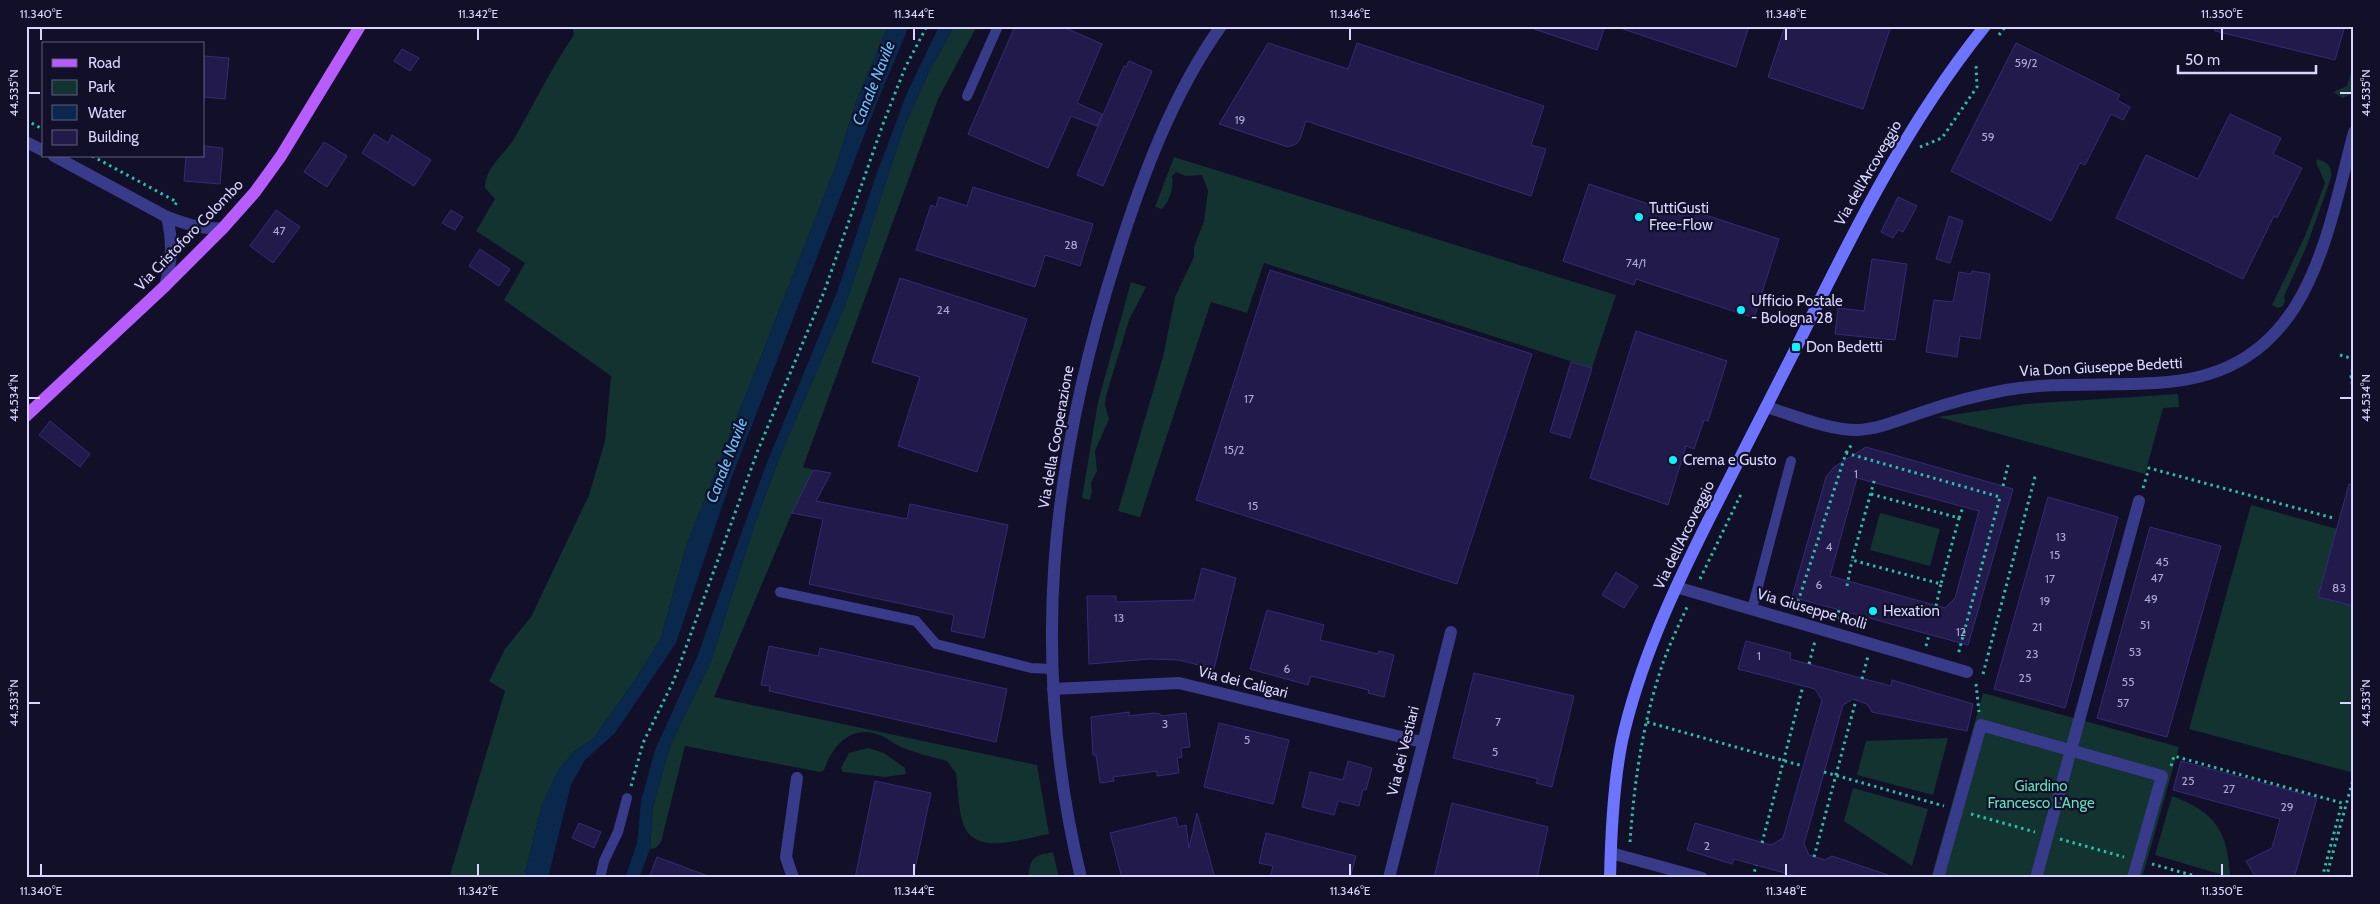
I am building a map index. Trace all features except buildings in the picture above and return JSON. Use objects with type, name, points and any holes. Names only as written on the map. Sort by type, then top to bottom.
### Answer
[{"type":"main road","name":"Via Cristoforo Colombo","points":[[26,416],[164,286],[223,228],[255,192],[281,156],[360,26]]},
{"type":"street","name":"Via della Cooperazione","points":[[1081,878],[1060,766],[1053,688],[1052,593],[1059,507],[1074,417],[1092,337],[1130,215],[1153,153],[1191,75],[1220,26]]},
{"type":"street","name":"Via dell'Arcoveggio","points":[[1610,878],[1615,795],[1628,717],[1650,652],[1676,587],[1852,233],[1887,170],[1980,28]]},
{"type":"street","name":"Via Don Giuseppe Bedetti","points":[[1766,406],[1833,427],[1866,429],[1962,400],[2003,391],[2067,385],[2169,382],[2196,377],[2237,361],[2270,338],[2288,319],[2306,290],[2321,252],[2354,132]]},
{"type":"street","points":[[26,142],[42,150]]},
{"type":"street","points":[[58,158],[167,216],[192,226],[211,229],[223,228]]},
{"type":"street","points":[[164,286],[169,271],[172,240],[167,216]]},
{"type":"street","points":[[192,226],[200,237],[200,250]]},
{"type":"street","points":[[2036,878],[2138,501]]},
{"type":"street","name":"Via Giuseppe Rolli","points":[[1676,587],[1970,673]]},
{"type":"street","name":"Via dei Vestiari","points":[[1388,878],[1451,632]]},
{"type":"street","name":"Via dei Caligari","points":[[1053,688],[1179,683],[1422,742]]},
{"type":"street","points":[[1938,878],[1981,726],[2162,776],[2133,878]]},
{"type":"street","points":[[793,878],[786,858],[797,778]]},
{"type":"street","points":[[1611,853],[1702,878]]},
{"type":"lane","points":[[967,96],[998,26]]},
{"type":"lane","points":[[1752,609],[1791,461]]},
{"type":"lane","points":[[780,592],[916,621],[936,644],[1031,668],[1052,669]]},
{"type":"lane","points":[[600,878],[604,862],[618,832],[627,798]]},
{"type":"path","points":[[627,798],[643,743],[674,680],[758,450],[824,292],[883,124],[905,68],[927,26]]},
{"type":"path","points":[[1994,41],[2006,26]]},
{"type":"path","points":[[1917,148],[1942,138],[1977,87],[1976,64],[1982,56]]},
{"type":"path","points":[[26,120],[42,129]]},
{"type":"path","points":[[96,158],[176,202]]},
{"type":"path","points":[[2340,355],[2354,359]]},
{"type":"path","points":[[2354,364],[2350,382],[2354,394]]},
{"type":"path","points":[[1799,599],[1846,454],[1863,458],[2000,497],[1961,643]]},
{"type":"path","points":[[2003,486],[2008,465]]},
{"type":"path","points":[[2138,501],[2149,468],[2333,518]]},
{"type":"path","points":[[1981,726],[1970,673],[1983,676],[2036,473]]},
{"type":"path","points":[[1846,586],[1875,478]]},
{"type":"path","points":[[1630,858],[1633,803],[1647,722],[1660,672],[1694,591],[1746,484]]},
{"type":"path","points":[[1870,494],[1960,518]]},
{"type":"path","points":[[1936,606],[1963,506]]},
{"type":"path","points":[[1852,560],[1941,584]]},
{"type":"path","points":[[1809,664],[1818,628]]},
{"type":"path","points":[[1862,678],[1871,644]]},
{"type":"path","points":[[1762,842],[1803,686]]},
{"type":"path","points":[[1814,857],[1856,700]]},
{"type":"path","points":[[1647,722],[1803,766]]},
{"type":"path","points":[[2182,758],[2342,803],[2324,878]]},
{"type":"path","points":[[1824,772],[2202,878]]},
{"type":"path","points":[[2324,878],[2354,776]]},
{"type":"path","points":[[1753,878],[1756,865]]},
{"type":"green space","points":[[572,26],[888,26],[857,99],[836,166],[687,544],[661,638],[637,677],[593,739],[575,751],[542,805],[524,878],[449,878],[505,691],[489,681],[505,649],[531,617],[589,495],[605,441],[611,376],[504,300],[525,263],[476,231],[495,199],[485,188],[488,174],[514,139],[550,73],[574,35]]},
{"type":"green space","points":[[954,26],[977,26],[938,99],[803,467],[813,470],[792,513],[714,697],[1037,765],[1049,834],[1013,842],[988,843],[977,840],[969,834],[963,823],[956,773],[947,761],[903,748],[882,736],[862,732],[853,734],[839,744],[824,770],[820,772],[685,746],[661,842],[656,848],[650,849],[653,806],[670,746],[711,661],[756,520],[780,456],[846,303],[904,127],[928,74]]},
{"type":"green space","points":[[2354,63],[2352,79],[2354,81],[2354,93],[2343,98],[2333,92],[2347,86]]},
{"type":"green space","points":[[1174,157],[1616,295],[1592,368],[1264,263],[1247,313],[1211,302],[1140,517],[1118,511],[1163,357],[1175,297],[1194,257],[1194,247],[1204,221],[1208,191],[1202,175],[1186,176],[1176,172],[1172,176],[1172,189],[1167,202],[1162,209],[1155,207]]},
{"type":"green space","points":[[2317,159],[2328,165],[2331,170],[2331,178],[2306,248],[2284,296],[2283,306],[2278,308],[2272,305],[2305,236],[2325,183],[2316,162]]},
{"type":"green space","points":[[1131,282],[1146,287],[1129,320],[1106,396],[1105,406],[1109,419],[1095,451],[1097,471],[1091,483],[1090,500],[1082,498],[1098,402]]},
{"type":"green space","points":[[2178,394],[2179,407],[2163,408],[2145,474],[1938,417],[2026,404]]},
{"type":"green space","points":[[2251,505],[2337,529],[2319,597],[2354,606],[2354,773],[2189,729]]},
{"type":"green space","points":[[1880,513],[1940,529],[1930,566],[1870,550]]},
{"type":"green space","name":"Giardino Francesco L'Ange","points":[[1983,693],[2179,747],[2142,878],[1931,878]]},
{"type":"green space","points":[[1948,738],[1933,795],[1857,775],[1866,741]]},
{"type":"green space","points":[[868,748],[884,753],[905,768],[906,774],[885,777],[843,772],[841,768],[849,753]]},
{"type":"green space","points":[[1853,788],[1928,809],[1912,866],[1844,821]]},
{"type":"green space","points":[[2172,796],[2199,809],[2216,825],[2226,847],[2230,877],[2155,855]]},
{"type":"green space","points":[[1053,852],[1059,878],[1028,877],[1030,865],[1034,858]]},
{"type":"water","name":"Canale Navile","points":[[888,26],[909,26],[876,105],[733,474],[676,643],[615,733],[585,760],[571,785],[548,878],[524,878],[542,805],[558,770],[575,751],[593,739],[637,677],[661,638],[687,544],[836,166],[857,99]]},
{"type":"water","points":[[939,26],[954,26],[928,74],[904,127],[846,303],[780,456],[756,520],[711,661],[670,746],[653,806],[650,849],[639,878],[625,878],[637,843],[641,801],[655,750],[697,657],[764,470],[837,292],[874,181],[907,93]]},
{"type":"place","name":"TuttiGusti Free-Flow","points":[[1639,217]]},
{"type":"place","name":"Ufficio Postale - Bologna 28","points":[[1741,310]]},
{"type":"place","name":"Don Bedetti","points":[[1796,347]]},
{"type":"place","name":"Crema e Gusto","points":[[1673,460]]},
{"type":"place","name":"Hexation","points":[[1873,611]]}]
